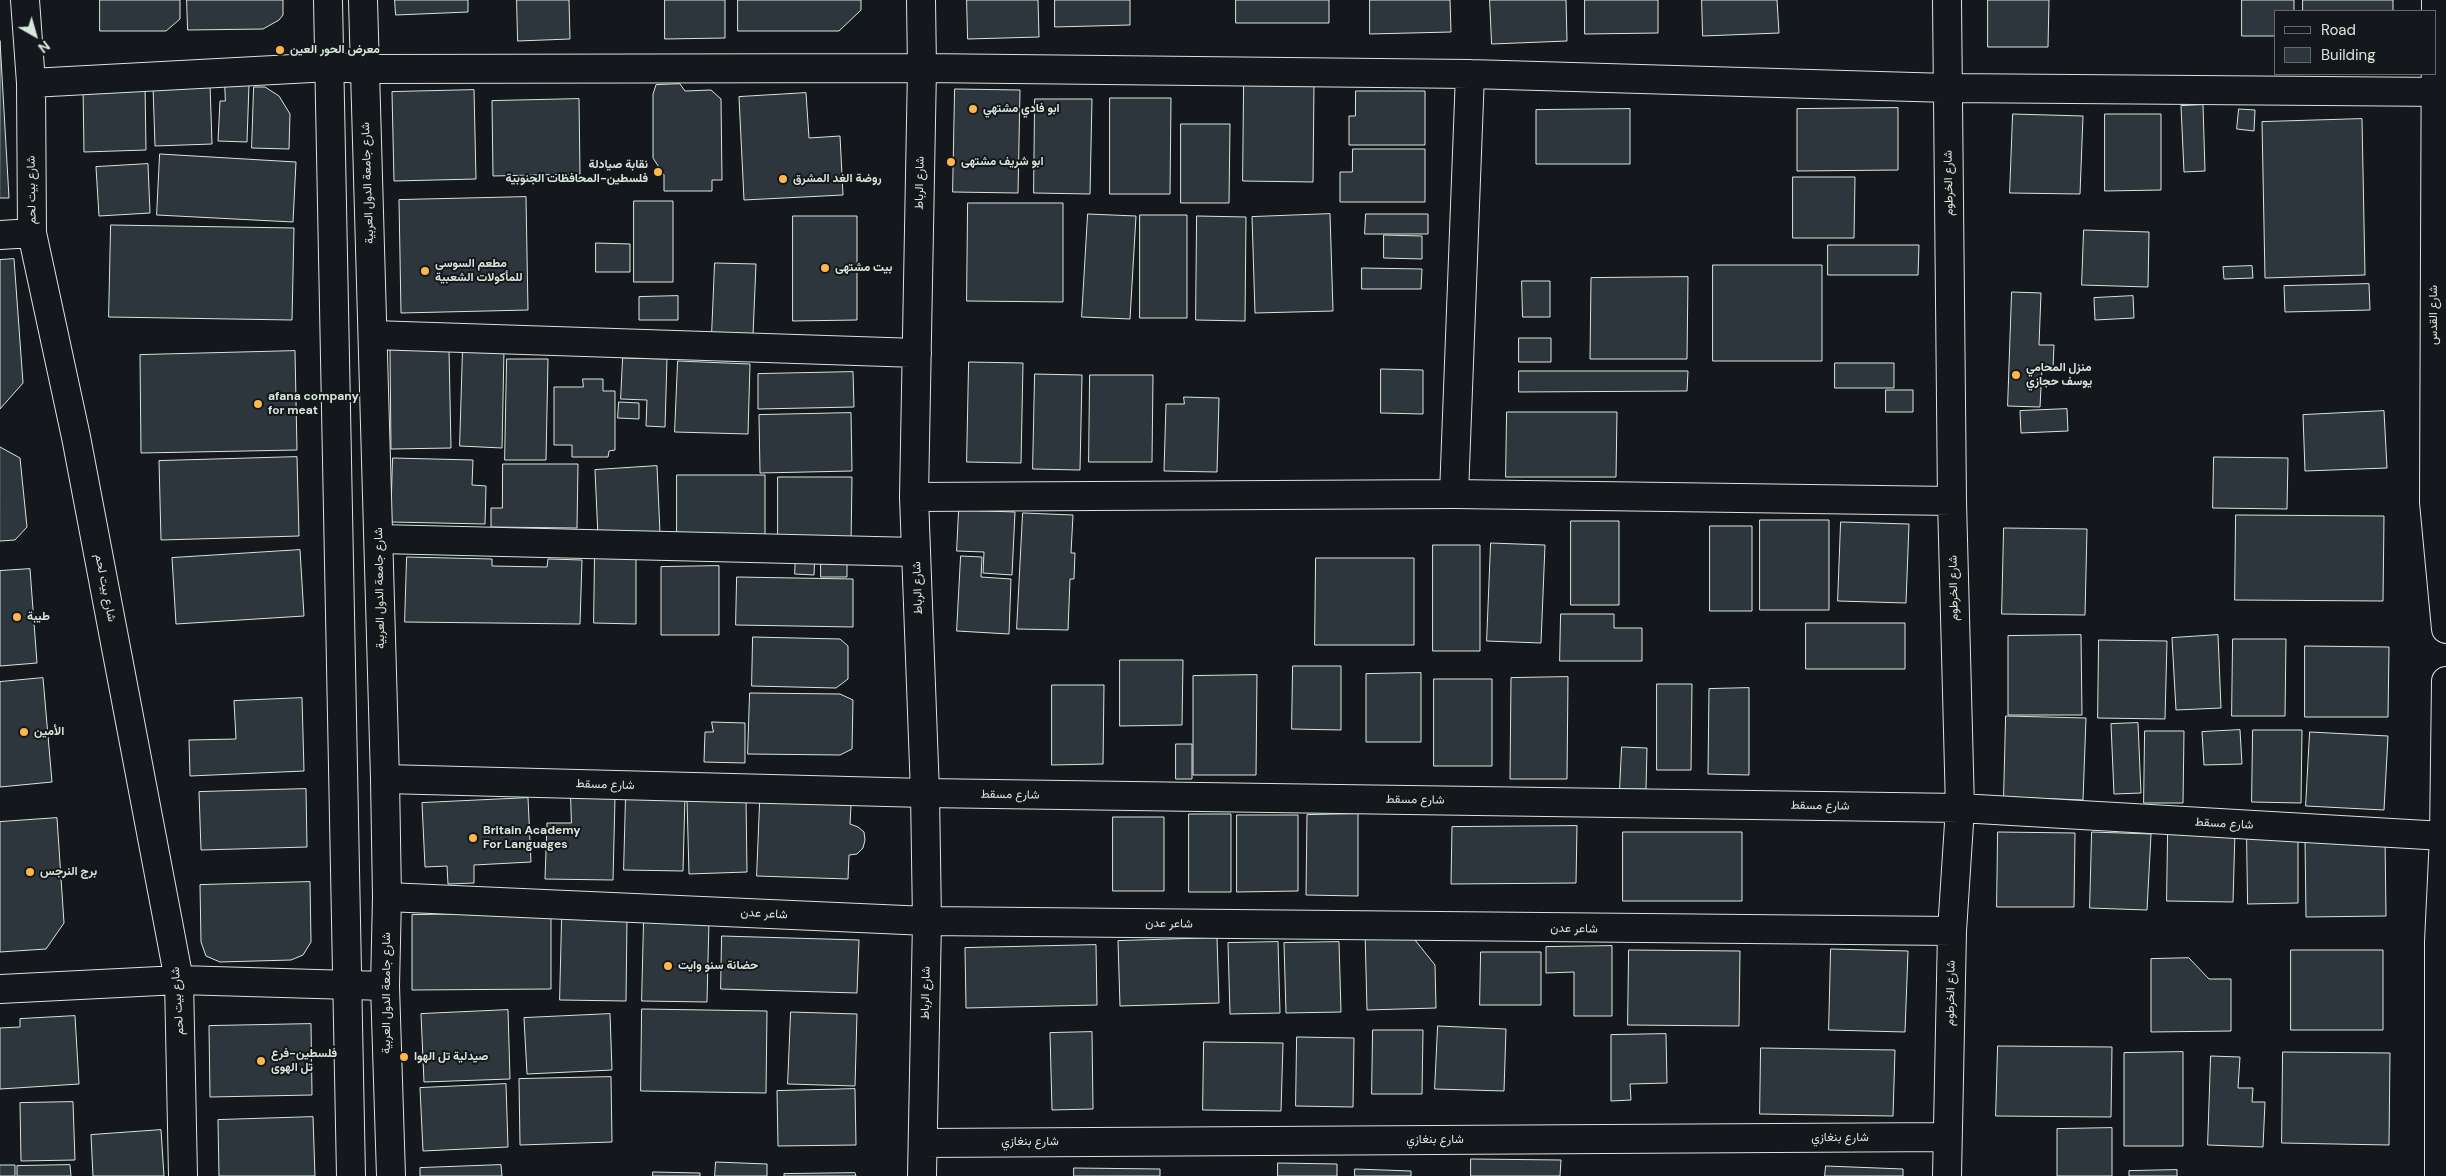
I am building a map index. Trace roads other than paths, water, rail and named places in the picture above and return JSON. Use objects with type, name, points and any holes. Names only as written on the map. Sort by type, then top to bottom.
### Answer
[{"type":"street","name":"شارع بيت لحم","points":[[26,0],[30,82],[32,233],[76,437],[179,980],[183,1176]]},
{"type":"street","points":[[328,0],[345,984],[351,1176]]},
{"type":"street","name":"شارع جامعة الدول العربية","points":[[363,0],[385,778],[387,897],[385,986],[391,1176]]},
{"type":"street","name":"شارع الرباط","points":[[921,0],[922,68],[914,497],[925,793],[927,921],[922,1176]]},
{"type":"street","name":"شارع الخرطوم","points":[[1947,0],[1952,501],[1960,808],[1952,931],[1947,1176]]},
{"type":"street","name":"شارع القدس","points":[[2436,0],[2440,92],[2434,502],[2446,629]]},
{"type":"street","points":[[30,82],[330,67],[364,69],[922,68],[1470,74],[1948,88],[2440,92]]},
{"type":"street","points":[[1454,494],[1470,74]]},
{"type":"street","points":[[0,235],[32,233]]},
{"type":"street","points":[[373,335],[917,353]]},
{"type":"street","points":[[914,497],[1454,494],[1952,501]]},
{"type":"street","points":[[379,539],[916,552]]},
{"type":"street","points":[[2439,1176],[2440,942],[2444,836],[2446,681]]},
{"type":"street","name":"شارع مسقط","points":[[385,778],[925,793],[1960,808],[2444,836]]},
{"type":"street","name":"شاعر عدن","points":[[387,897],[927,921],[1952,931]]},
{"type":"street","points":[[0,989],[179,980],[385,986]]},
{"type":"street","name":"شارع بنغازي","points":[[923,1143],[1947,1137]]},
{"type":"place","name":"معرض الحور العين","points":[[280,50]]},
{"type":"place","name":"ابو فادي مشتهي","points":[[973,109]]},
{"type":"place","name":"ابو شريف مشتهى","points":[[951,162]]},
{"type":"place","name":"نقابة صيادلة فلسطين-المحافظات الجنوبية","points":[[658,172]]},
{"type":"place","name":"روضة الغد المشرق","points":[[783,179]]},
{"type":"place","name":"بيت مشتهى","points":[[825,268]]},
{"type":"place","name":"مطعم السوسي للمأكولات الشعبية","points":[[425,271]]},
{"type":"place","name":"منزل المحامي يوسف حجازي","points":[[2016,375]]},
{"type":"place","name":"afana company for meat","points":[[258,404]]},
{"type":"place","name":"طيبة","points":[[17,617]]},
{"type":"place","name":"الأمين","points":[[24,732]]},
{"type":"place","name":"Britain Academy For Languages","points":[[473,838]]},
{"type":"place","name":"برج النرجس","points":[[30,872]]},
{"type":"place","name":"حضانة سنو وايت","points":[[668,966]]},
{"type":"place","name":"صيدلية تل الهوا","points":[[404,1057]]},
{"type":"place","name":"فلسطين-فرع تل الهوى","points":[[261,1061]]}]
